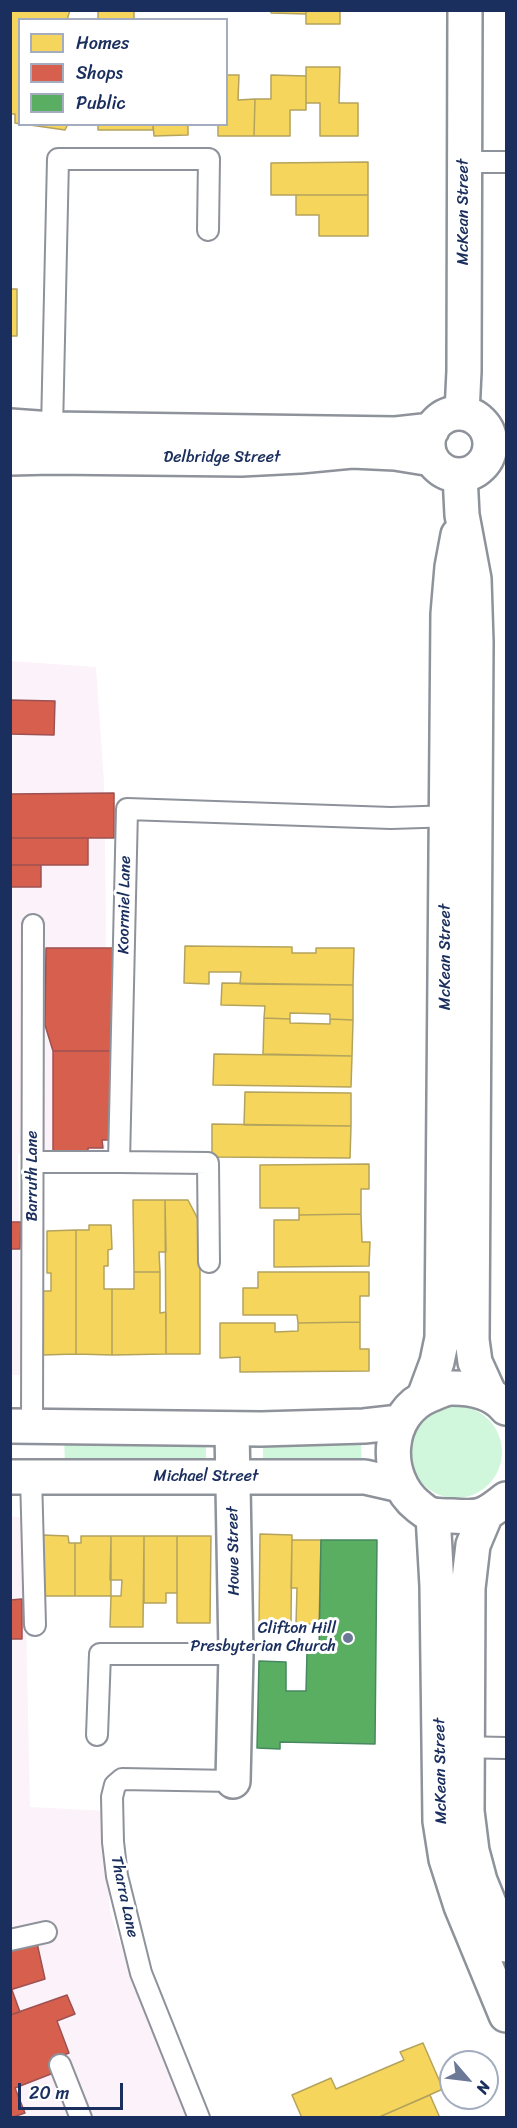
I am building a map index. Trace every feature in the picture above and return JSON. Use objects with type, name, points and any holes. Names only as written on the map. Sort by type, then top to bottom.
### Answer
[{"type":"street","name":"McKean Street","points":[[462,413],[465,10]]},
{"type":"street","points":[[462,413],[479,420],[498,444],[478,469],[460,475],[450,474],[441,470],[432,445],[442,418],[462,413]]},
{"type":"street","name":"Delbridge Street","points":[[10,426],[52,429],[396,434],[432,445]]},
{"type":"street","name":"Delbridge Street","points":[[10,458],[251,458],[352,451],[408,454],[432,445]]},
{"type":"street","name":"McKean Street","points":[[424,1397],[437,1362],[442,1338],[458,1181],[462,642],[448,614],[452,567],[462,515],[460,475]]},
{"type":"street","name":"McKean Street","points":[[458,1181],[475,1362],[498,1402]]},
{"type":"street","points":[[496,1507],[477,1517],[433,1515],[411,1500],[400,1485],[393,1465],[393,1443],[400,1422],[411,1408],[424,1397],[446,1388],[468,1388],[498,1402]]},
{"type":"street","points":[[21,1477],[21,1426],[232,1429],[364,1426],[400,1422]]},
{"type":"street","name":"Howe Street","points":[[232,1429],[231,1477],[235,1525],[236,1653],[233,1781]]},
{"type":"street","name":"Michael Street","points":[[21,1477],[364,1477],[400,1485]]},
{"type":"street","name":"McKean Street","points":[[453,1618],[468,1588],[473,1545],[496,1507]]},
{"type":"street","name":"McKean Street","points":[[433,1515],[453,1618],[454,1747],[440,1821],[459,1855],[461,1906],[493,1936],[506,2012]]},
{"type":"lane","points":[[52,429],[58,159],[209,159],[208,230]]},
{"type":"lane","points":[[464,162],[507,162]]},
{"type":"lane","name":"Koormiel Lane","points":[[119,1162],[127,809],[391,818],[461,816]]},
{"type":"lane","name":"Barruth Lane","points":[[21,1426],[33,1162],[33,925]]},
{"type":"lane","points":[[33,1162],[208,1163],[209,1262]]},
{"type":"lane","points":[[21,1477],[35,1625]]},
{"type":"lane","points":[[97,1735],[100,1654],[236,1653]]},
{"type":"lane","points":[[454,1747],[507,1748]]},
{"type":"lane","name":"Tharra Lane","points":[[199,2118],[141,1973],[117,1876],[113,1842],[112,1797],[115,1785],[122,1779],[233,1781]]},
{"type":"lane","points":[[10,1940],[46,1932]]},
{"type":"lane","points":[[60,2065],[81,2118]]},
{"type":"shaded area","points":[[10,661],[96,667],[104,783],[105,1152],[18,1154],[21,1375],[10,1375]]},
{"type":"shaded area","points":[[10,1516],[24,1518],[30,1807],[108,1811],[106,1852],[110,1912],[134,1986],[188,2117],[11,2117]]},
{"type":"green space","points":[[456,1406],[473,1410],[488,1420],[498,1435],[502,1452],[498,1469],[488,1484],[473,1494],[456,1498],[439,1494],[424,1484],[414,1469],[410,1452],[414,1435],[424,1420],[439,1410]]},
{"type":"green space","points":[[64,1436],[206,1438],[206,1467],[65,1466]]},
{"type":"green space","points":[[361,1439],[362,1468],[263,1469],[263,1441]]},
{"type":"building: Homes","points":[[10,10],[70,10],[68,18],[18,18],[18,124],[15,123],[15,114],[10,114]]},
{"type":"building: Homes","points":[[98,10],[134,10],[134,18],[98,18]]},
{"type":"building: Homes","points":[[271,10],[306,10],[306,14],[271,13]]},
{"type":"building: Homes","points":[[306,10],[340,10],[340,24],[306,24]]},
{"type":"building: Homes","points":[[306,67],[340,67],[339,103],[358,103],[358,136],[320,136],[320,103],[306,103]]},
{"type":"building: Homes","points":[[228,75],[239,75],[238,100],[255,99],[254,136],[218,136],[218,126],[228,126]]},
{"type":"building: Homes","points":[[271,75],[306,76],[306,110],[290,110],[290,136],[254,136],[255,99],[271,99]]},
{"type":"building: Homes","points":[[37,126],[67,126],[65,130]]},
{"type":"building: Homes","points":[[98,126],[153,126],[153,130],[98,130]]},
{"type":"building: Homes","points":[[153,126],[188,126],[188,135],[154,136]]},
{"type":"building: Homes","points":[[368,162],[368,195],[271,195],[271,163]]},
{"type":"building: Homes","points":[[296,195],[368,195],[368,236],[319,236],[319,215],[296,215]]},
{"type":"building: Homes","points":[[10,289],[17,289],[17,336],[10,336]]},
{"type":"building: Homes","points":[[185,946],[292,947],[292,953],[316,953],[316,948],[354,948],[353,985],[240,984],[241,972],[209,972],[209,984],[184,983]]},
{"type":"building: Homes","points":[[222,983],[353,985],[353,1020],[330,1019],[330,1014],[290,1013],[290,1019],[264,1018],[265,1006],[221,1005]]},
{"type":"building: Homes","points":[[264,1018],[290,1019],[290,1023],[330,1024],[330,1019],[353,1020],[352,1056],[263,1054]]},
{"type":"building: Homes","points":[[214,1054],[352,1056],[351,1087],[213,1085]]},
{"type":"building: Homes","points":[[245,1092],[351,1093],[351,1126],[244,1125]]},
{"type":"building: Homes","points":[[212,1124],[351,1126],[350,1158],[212,1157]]},
{"type":"building: Homes","points":[[369,1164],[369,1189],[361,1189],[361,1214],[299,1215],[299,1208],[260,1208],[260,1165]]},
{"type":"building: Homes","points":[[133,1200],[165,1200],[166,1252],[159,1252],[160,1272],[134,1272]]},
{"type":"building: Homes","points":[[165,1200],[188,1200],[200,1223],[200,1354],[166,1354]]},
{"type":"building: Homes","points":[[361,1214],[362,1242],[370,1242],[369,1266],[274,1267],[274,1220],[299,1220],[299,1215]]},
{"type":"building: Homes","points":[[89,1225],[111,1225],[112,1249],[108,1250],[108,1266],[104,1266],[104,1289],[112,1289],[112,1355],[76,1354],[76,1230],[89,1230]]},
{"type":"building: Homes","points":[[76,1230],[76,1354],[42,1355],[41,1291],[51,1291],[51,1273],[47,1273],[47,1231]]},
{"type":"building: Homes","points":[[134,1272],[160,1272],[160,1313],[166,1312],[166,1354],[112,1355],[112,1289],[134,1289]]},
{"type":"building: Homes","points":[[258,1272],[369,1272],[369,1296],[360,1296],[360,1322],[298,1323],[297,1315],[243,1315],[243,1288],[258,1288]]},
{"type":"building: Homes","points":[[360,1322],[360,1349],[369,1349],[369,1371],[240,1372],[240,1357],[220,1358],[220,1323],[275,1323],[275,1332],[298,1331],[298,1323]]},
{"type":"building: Homes","points":[[260,1534],[292,1535],[291,1621],[279,1621],[279,1629],[259,1628]]},
{"type":"building: Homes","points":[[43,1535],[68,1536],[69,1543],[75,1543],[75,1596],[38,1596],[43,1574]]},
{"type":"building: Homes","points":[[81,1536],[111,1536],[111,1596],[75,1596],[75,1543],[81,1543]]},
{"type":"building: Homes","points":[[111,1536],[144,1536],[143,1627],[110,1627],[111,1596],[121,1596],[122,1580],[110,1580]]},
{"type":"building: Homes","points":[[144,1536],[177,1536],[177,1593],[166,1593],[166,1603],[144,1603]]},
{"type":"building: Homes","points":[[177,1536],[211,1536],[210,1623],[177,1623]]},
{"type":"building: Homes","points":[[292,1540],[321,1540],[319,1624],[296,1624],[297,1588],[291,1588]]},
{"type":"building: Homes","points":[[423,2043],[439,2080],[439,2091],[377,2118],[302,2118],[292,2095],[331,2078],[336,2089],[404,2060],[400,2052]]},
{"type":"building: Homes","points":[[430,2095],[440,2118],[377,2118]]},
{"type":"building: Shops","points":[[10,700],[55,701],[54,735],[10,734]]},
{"type":"building: Shops","points":[[114,793],[114,838],[10,838],[10,794]]},
{"type":"building: Shops","points":[[10,838],[88,838],[88,865],[10,865]]},
{"type":"building: Shops","points":[[10,865],[41,865],[41,887],[10,887]]},
{"type":"building: Shops","points":[[46,948],[113,948],[113,1051],[53,1051],[45,1025]]},
{"type":"building: Shops","points":[[53,1051],[113,1051],[112,1140],[102,1140],[103,1148],[88,1148],[88,1153],[53,1153]]},
{"type":"building: Shops","points":[[10,1222],[21,1222],[20,1249],[10,1249]]},
{"type":"building: Shops","points":[[22,1599],[22,1639],[10,1639],[10,1600]]},
{"type":"building: Shops","points":[[37,1943],[45,1979],[10,1990],[10,1949]]},
{"type":"building: Shops","points":[[10,1990],[12,1990],[20,2012],[10,2015]]},
{"type":"building: Shops","points":[[67,1995],[75,2014],[57,2021],[69,2053],[51,2060],[56,2072],[15,2088],[25,2113],[10,2118],[10,2015]]},
{"type":"building: Public","name":"Clifton Hill Presbyterian Church","points":[[321,1540],[377,1540],[375,1744],[280,1742],[280,1749],[257,1748],[259,1661],[286,1662],[286,1691],[306,1691],[307,1652],[319,1652]]},
{"type":"place","name":"Clifton Hill Presbyterian Church","points":[[348,1638]]}]
